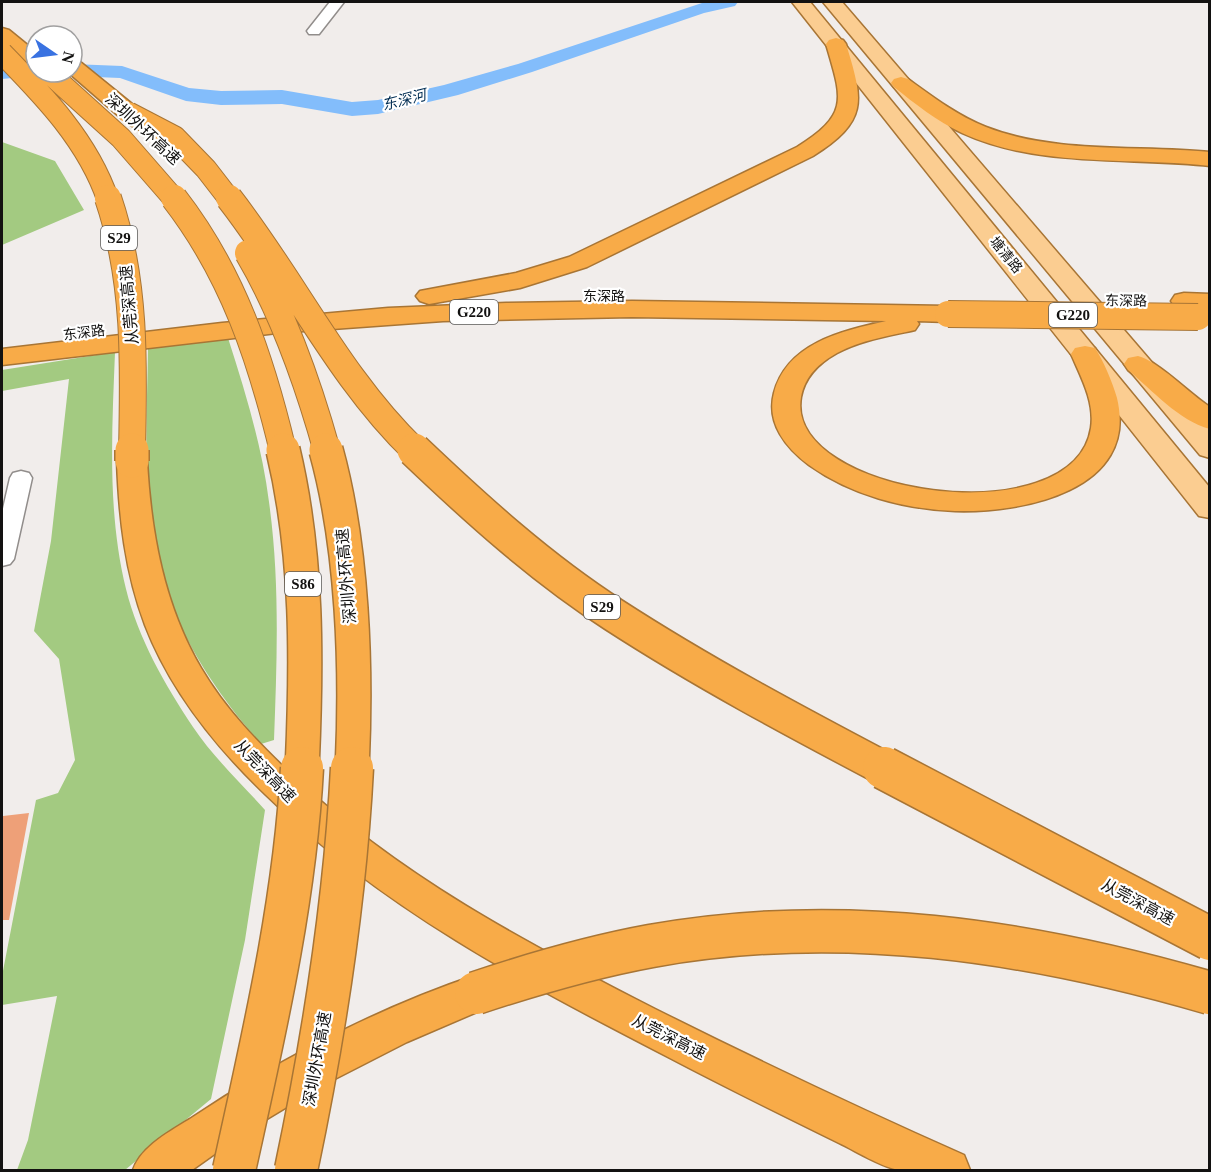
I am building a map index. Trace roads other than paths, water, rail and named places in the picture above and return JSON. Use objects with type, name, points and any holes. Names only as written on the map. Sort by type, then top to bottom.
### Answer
[{"type":"highway","points":[[2,34],[24,52]]},
{"type":"highway","points":[[395,302],[511,282],[578,262],[812,148],[840,125],[850,104],[847,80],[836,44]]},
{"type":"highway","name":"从莞深高速","points":[[2,53],[73,133],[87,155],[109,204],[124,256],[132,315],[133,504],[145,575],[162,626],[175,653],[202,697],[229,734],[332,836],[375,869],[427,904],[524,961],[705,1055],[947,1170]]},
{"type":"highway","name":"深圳外环高速","points":[[84,75],[129,113],[193,177],[231,228],[263,279],[292,348],[316,416],[334,483],[340,520],[352,644],[354,744],[351,799],[329,993],[296,1170]]},
{"type":"highway","points":[[901,83],[952,119],[998,138],[1040,146],[1209,159]]},
{"type":"highway","name":"深圳外环高速","points":[[62,84],[144,161],[182,210],[218,265],[239,306],[257,353],[278,422],[294,490],[305,630],[306,715],[299,812],[273,982],[234,1170]]},
{"type":"highway","name":"从莞深高速","points":[[129,113],[176,137],[206,169],[262,240],[359,390],[388,425],[463,497],[556,574],[612,614],[744,695],[1209,939]]},
{"type":"highway","name":"东深路","points":[[2,344],[171,322],[395,302],[490,297],[597,296],[1202,311]]},
{"type":"highway","points":[[943,306],[836,344],[818,352],[802,367],[789,383],[786,415],[790,429],[802,444],[839,471],[862,482],[891,491],[952,501],[977,502],[1027,495],[1069,480],[1094,457],[1101,444],[1105,432],[1105,408],[1101,392],[1085,354]]},
{"type":"highway","name":"东深路","points":[[2,357],[233,330],[443,313],[943,306]]},
{"type":"highway","points":[[1138,364],[1179,399],[1209,420]]},
{"type":"highway","points":[[156,1170],[237,1112],[316,1065],[422,1014],[476,993],[555,969],[636,949],[726,935],[826,930],[927,934],[1029,947],[1122,967],[1209,993]]},
{"type":"main road","name":"塘清路","points":[[801,2],[1209,509]]},
{"type":"main road","name":"塘清路","points":[[832,2],[1209,449]]},
{"type":"street","points":[[314,31],[336,2]]},
{"type":"street","points":[[2,559],[21,478]]},
{"type":"waterway","name":"东深河","points":[[84,70],[122,72],[186,94],[221,98],[282,97],[352,109],[378,107],[450,90],[525,68],[698,9],[728,2]]},
{"type":"waterway","name":"东深河","points":[[2,73],[24,72]]}]
